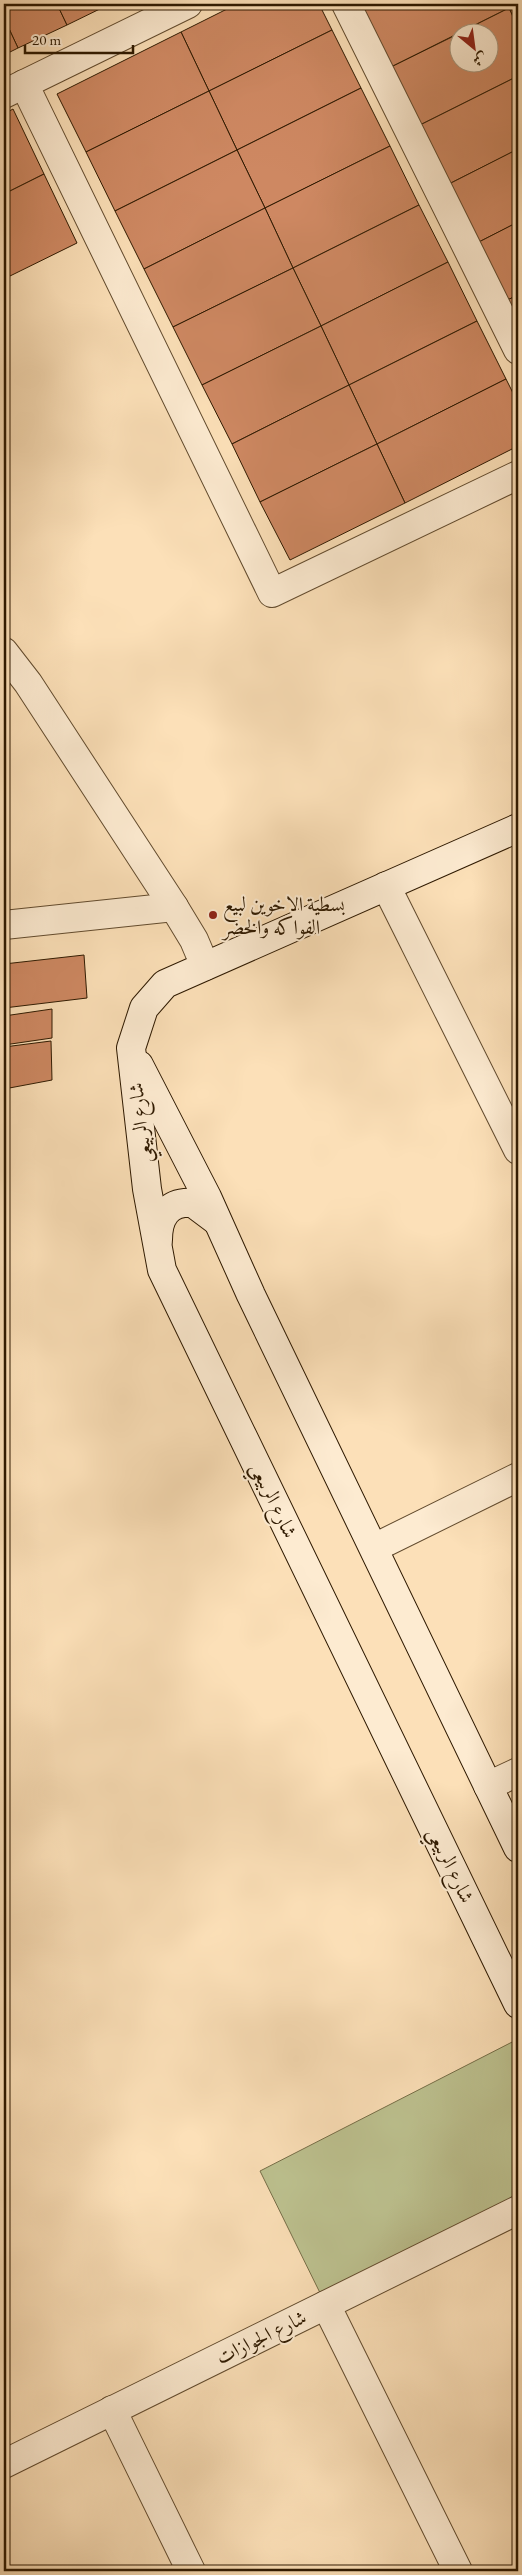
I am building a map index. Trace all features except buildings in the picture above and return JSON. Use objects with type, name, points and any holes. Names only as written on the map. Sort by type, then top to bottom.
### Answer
[{"type":"street","points":[[188,4],[14,89],[272,593],[518,475]]},
{"type":"street","points":[[346,4],[518,350]]},
{"type":"street","points":[[4,652],[28,683],[174,907],[194,940],[205,966]]},
{"type":"street","points":[[131,1048],[144,1008],[166,984],[518,828]]},
{"type":"street","points":[[386,886],[518,1150]]},
{"type":"street","points":[[4,925],[174,907]]},
{"type":"street","name":"شارع الربيعي","points":[[131,1048],[217,1221],[518,1848]]},
{"type":"street","name":"شارع الربيعي","points":[[131,1048],[148,1189],[162,1270],[518,2004]]},
{"type":"street","points":[[158,1246],[158,1227],[161,1218],[166,1210],[174,1205],[193,1203],[217,1221]]},
{"type":"street","points":[[374,1548],[518,1477]]},
{"type":"street","points":[[488,1786],[518,1772]]},
{"type":"street","name":"شارع الجوازات","points":[[4,2464],[518,2210]]},
{"type":"street","points":[[326,2305],[458,2571]]},
{"type":"street","points":[[112,2410],[191,2571]]},
{"type":"green space","points":[[518,2039],[518,2210],[326,2305],[260,2171]]},
{"type":"place","name":"بسطية الاخوين لبيع الفواكه والخضر","points":[[213,915]]}]
